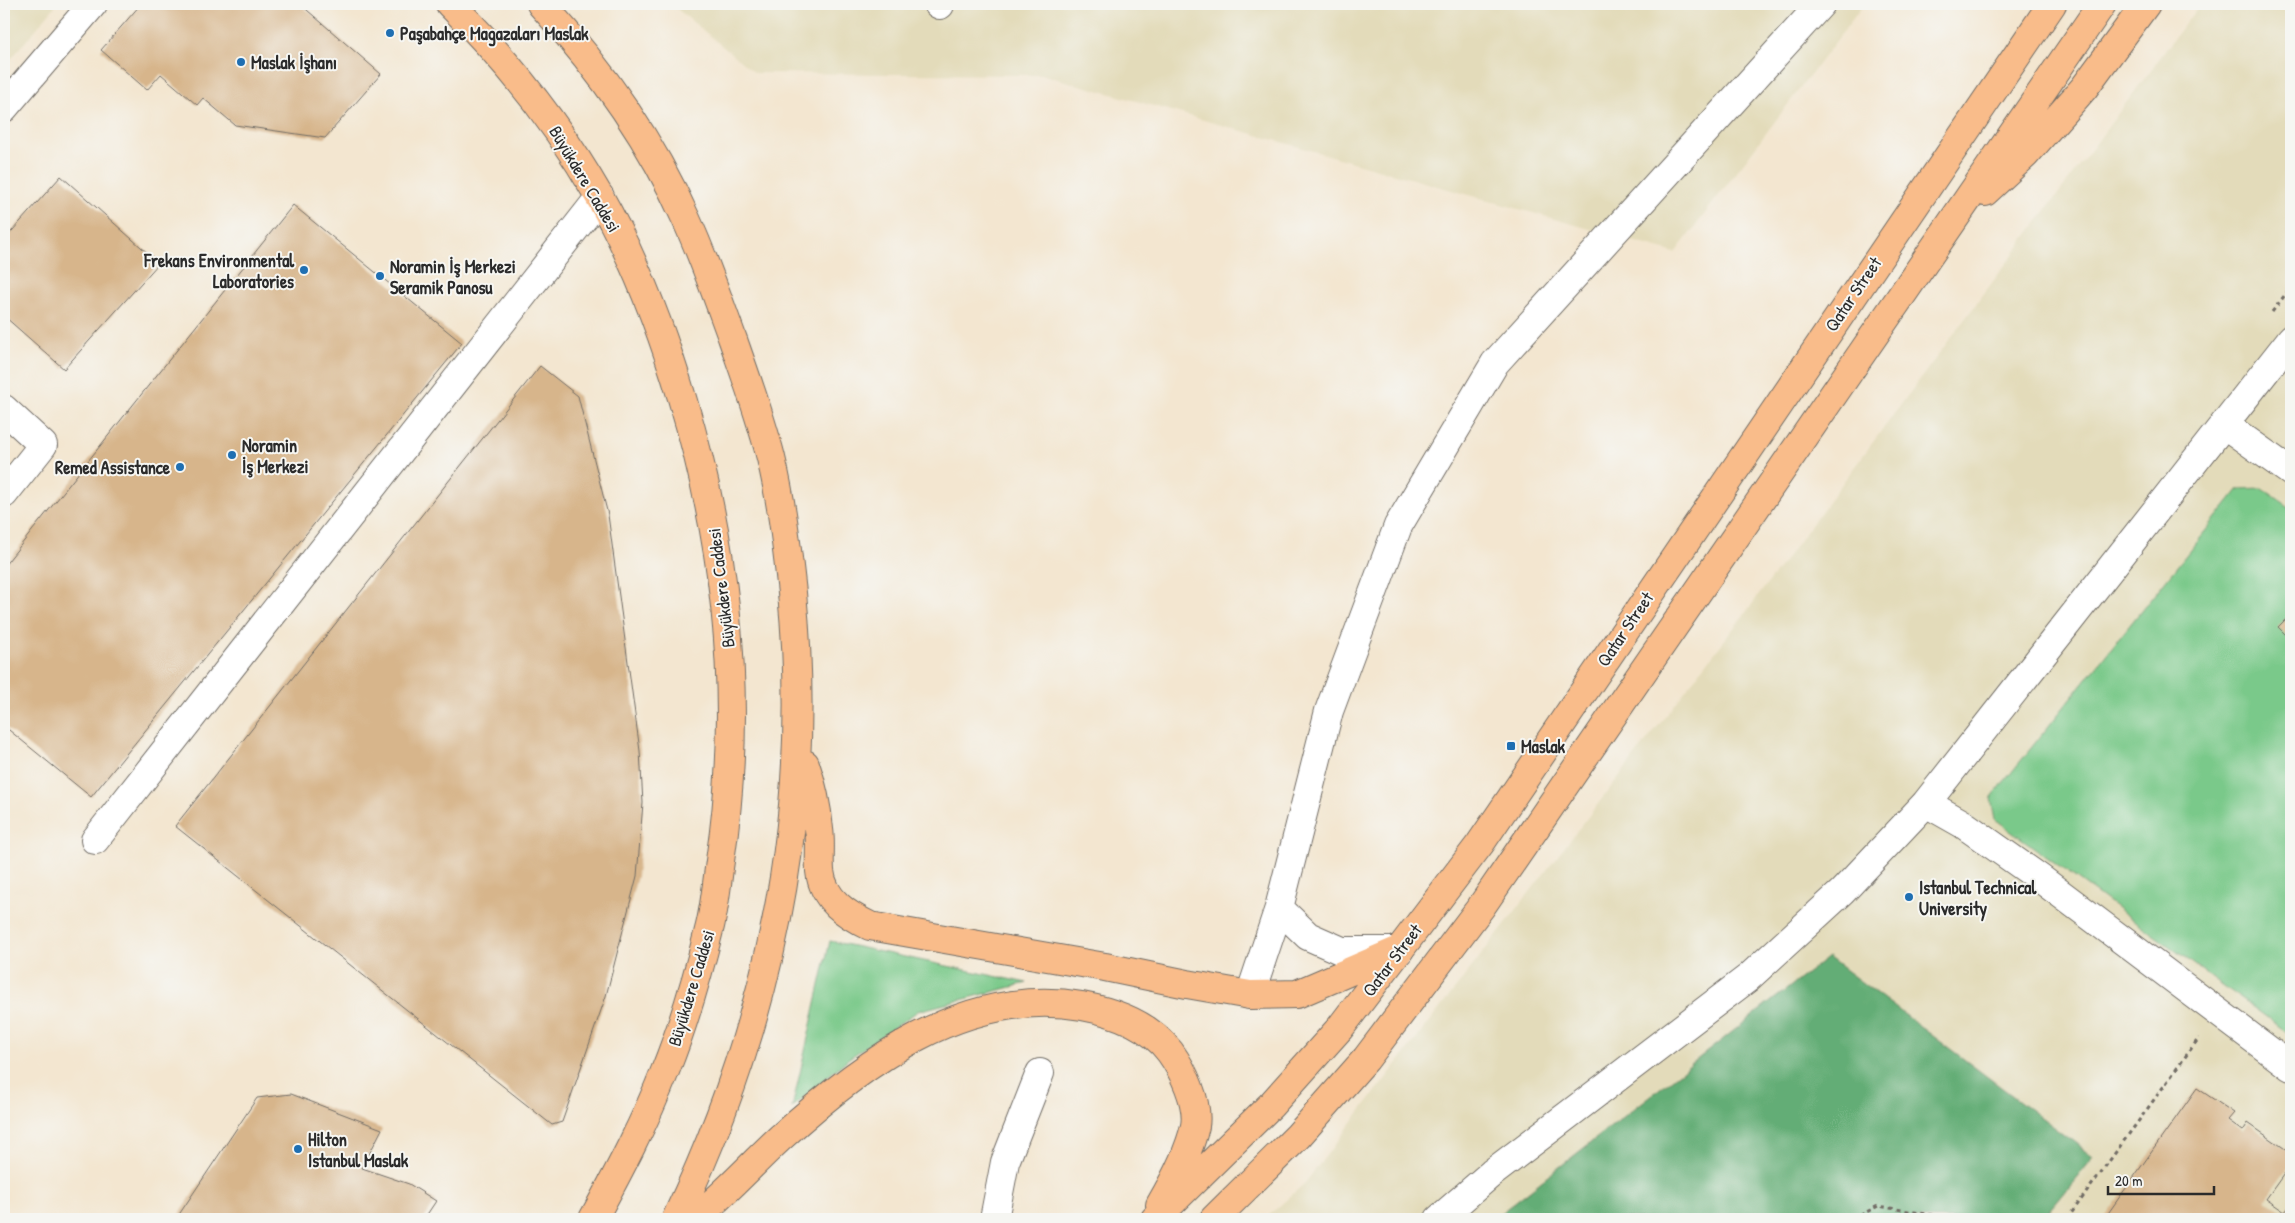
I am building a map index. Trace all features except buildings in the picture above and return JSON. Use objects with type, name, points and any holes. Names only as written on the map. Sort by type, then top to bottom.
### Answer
[{"type":"main road","name":"Büyükdere Caddesi","points":[[450,4],[484,37],[525,86],[559,133],[600,197],[650,301],[675,373],[698,452],[718,545],[727,610],[731,750],[726,823],[710,924],[684,1018],[665,1072],[633,1144],[593,1219]]},
{"type":"main road","points":[[541,4],[571,37],[617,98],[657,162],[685,216],[711,277],[757,405],[771,459],[785,530],[798,680],[797,744],[792,832],[775,935],[751,1026],[725,1108],[705,1160],[676,1219]]},
{"type":"main road","name":"Qatar Street","points":[[1154,1219],[1271,1105],[1340,1028],[1480,844],[2052,4]]},
{"type":"main road","points":[[1214,1219],[1298,1136],[1366,1058],[1481,907],[2102,4]]},
{"type":"main road","points":[[1946,229],[2032,147],[2084,88],[2146,4]]},
{"type":"main road","points":[[797,744],[810,777],[819,828],[820,874],[830,898],[846,914],[870,926],[1105,966],[1187,984],[1250,995],[1297,994],[1399,951]]},
{"type":"main road","points":[[694,1219],[711,1206],[780,1139],[830,1096],[891,1050],[938,1027],[991,1008],[1057,1002],[1103,1010],[1138,1024],[1169,1051],[1192,1095],[1195,1125],[1170,1188],[1154,1219]]},
{"type":"street","points":[[4,108],[93,4]]},
{"type":"street","points":[[1250,995],[1279,908],[1329,711],[1398,526],[1495,363],[1821,4]]},
{"type":"street","points":[[96,840],[600,197]]},
{"type":"street","points":[[1439,1219],[1492,1173],[1748,978],[1842,892],[1926,803],[2291,339]]},
{"type":"street","points":[[4,409],[43,445],[4,494]]},
{"type":"street","points":[[2224,425],[2291,472]]},
{"type":"street","points":[[1926,803],[1979,835],[2291,1067]]},
{"type":"street","points":[[1279,908],[1308,936],[1342,952],[1399,951]]},
{"type":"street","points":[[994,1219],[1005,1162],[1040,1073]]},
{"type":"path","points":[[4,228],[9,234]]},
{"type":"path","points":[[2267,318],[2291,287]]},
{"type":"path","points":[[2067,1219],[2218,1011]]},
{"type":"path","points":[[1853,1219],[1878,1206],[1957,1219]]},
{"type":"shaded area","points":[[4,4],[57,4],[4,67]]},
{"type":"shaded area","points":[[671,4],[1864,4],[1675,253],[1044,75],[755,73]]},
{"type":"shaded area","name":"Istanbul Technical University","points":[[2200,4],[2291,4],[2291,1219],[1265,1219],[1305,1183],[1747,611]]},
{"type":"green space","points":[[2262,488],[2291,508],[2291,1035],[1995,819],[1991,798],[2239,489]]},
{"type":"green space","points":[[830,941],[1027,983],[918,1011],[848,1059],[792,1108]]},
{"type":"green space","points":[[1828,957],[2094,1157],[2043,1219],[1493,1219]]},
{"type":"place","name":"Paşabahçe Magazaları Maslak","points":[[390,33]]},
{"type":"place","name":"Maslak İşhanı","points":[[241,62]]},
{"type":"place","name":"Frekans Environmental Laboratories","points":[[304,270]]},
{"type":"place","name":"Noramin İş Merkezi Seramik Panosu","points":[[380,276]]},
{"type":"place","name":"Noramin İş Merkezi","points":[[232,455]]},
{"type":"place","name":"Remed Assistance","points":[[180,467]]},
{"type":"place","name":"Maslak","points":[[1511,746]]},
{"type":"place","name":"Istanbul Technical University","points":[[1909,897]]},
{"type":"place","name":"Hilton Istanbul Maslak","points":[[298,1149]]}]
